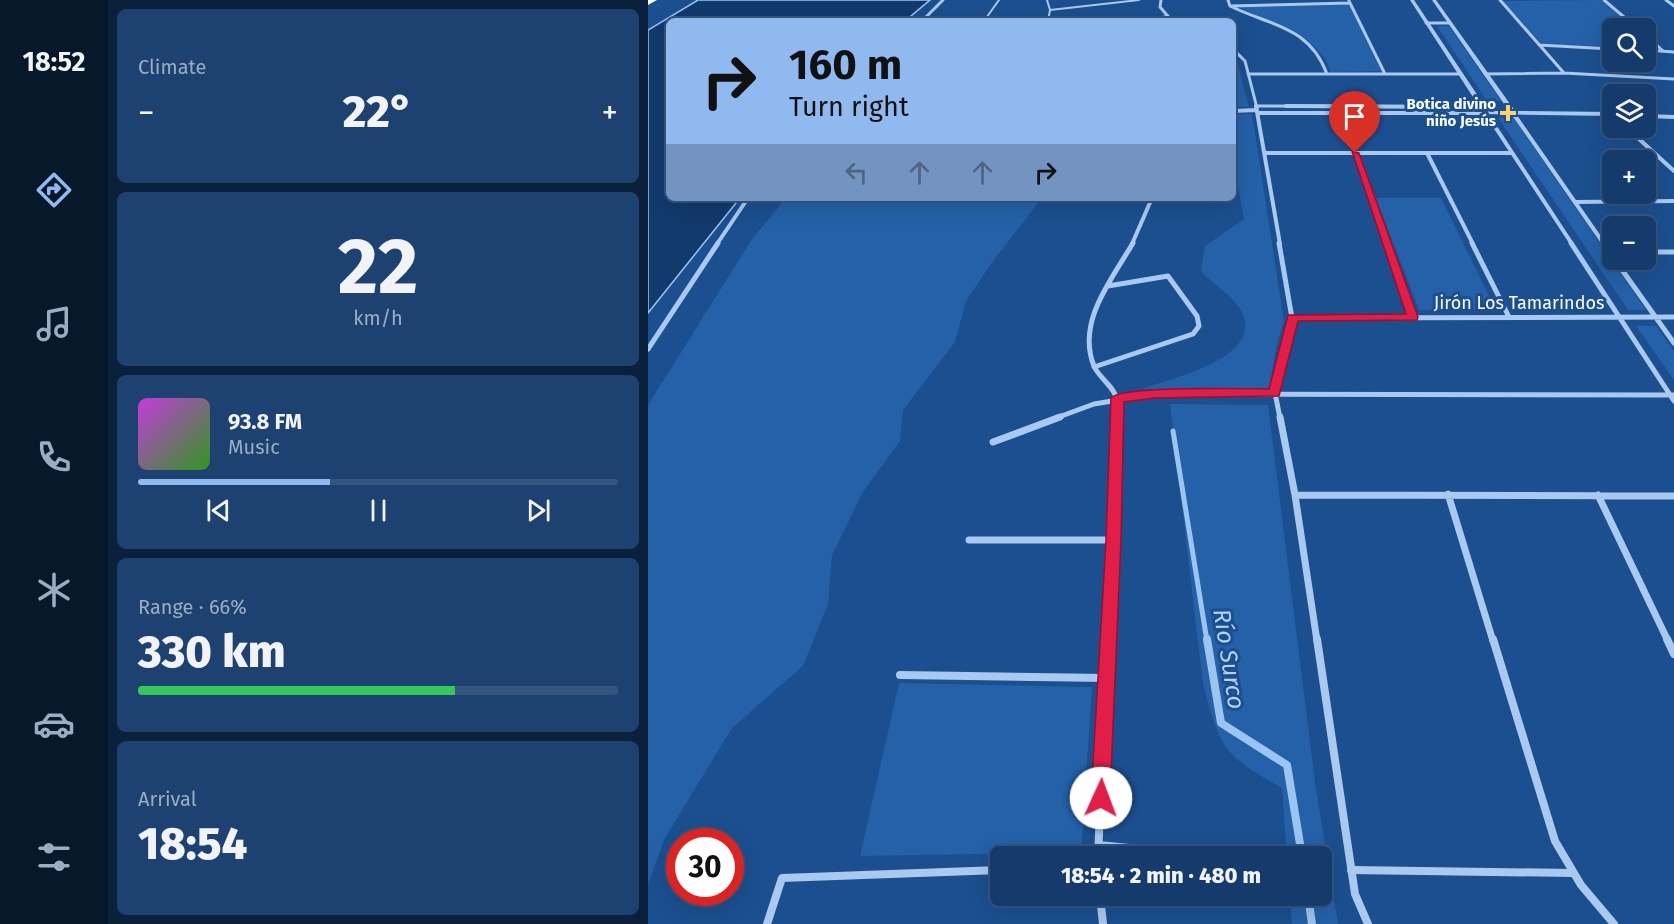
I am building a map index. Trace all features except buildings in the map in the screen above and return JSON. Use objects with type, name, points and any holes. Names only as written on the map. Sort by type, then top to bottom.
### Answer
[{"type":"highway","points":[[648,3],[653,0]]},
{"type":"street","points":[[925,18],[943,0]]},
{"type":"street","points":[[1161,0],[1160,7],[1168,16],[1161,18]]},
{"type":"street","points":[[1228,0],[1230,6],[1286,31],[1310,46],[1318,53],[1327,74]]},
{"type":"street","points":[[1412,0],[1674,401]]},
{"type":"street","points":[[1434,0],[1602,241]]},
{"type":"street","points":[[1500,0],[1564,74]]},
{"type":"street","points":[[1604,0],[1625,18]]},
{"type":"street","points":[[1666,0],[1674,6]]},
{"type":"street","points":[[1230,6],[1350,1],[1385,74]]},
{"type":"street","points":[[1426,23],[1450,23]]},
{"type":"street","points":[[1656,44],[1664,51]]},
{"type":"street","points":[[1539,45],[1602,48]]},
{"type":"street","points":[[1656,51],[1674,52]]},
{"type":"street","points":[[1236,52],[1245,61],[1257,110],[1293,324],[1275,393],[1295,495],[1355,894],[1368,924]]},
{"type":"street","points":[[1248,74],[1460,74]]},
{"type":"street","points":[[1485,74],[1564,74],[1674,79]]},
{"type":"street","points":[[1257,110],[1484,110],[1508,107],[1602,107]]},
{"type":"street","points":[[1236,111],[1484,110],[1513,113],[1602,114]]},
{"type":"street","points":[[1656,110],[1674,111]]},
{"type":"street","points":[[1656,116],[1674,117]]},
{"type":"street","points":[[1638,138],[1674,171]]},
{"type":"street","points":[[1266,153],[1511,153]]},
{"type":"street","points":[[1355,153],[1413,317]]},
{"type":"street","points":[[1427,153],[1509,317]]},
{"type":"street","points":[[648,349],[746,201]]},
{"type":"street","points":[[1109,846],[1099,845],[1118,398],[1094,367],[1088,345],[1090,323],[1097,305],[1139,232],[1151,201]]},
{"type":"street","points":[[1575,202],[1674,201]]},
{"type":"street","points":[[1656,252],[1674,252]]},
{"type":"street","points":[[1622,270],[1674,343]]},
{"type":"street","points":[[1094,367],[1193,334],[1199,329],[1200,322],[1197,316],[1168,276],[1108,286]]},
{"type":"street","name":"Jirón Los Tamarindos","points":[[1292,318],[1674,317]]},
{"type":"street","points":[[993,442],[1095,404],[1118,398],[1159,394],[1672,395]]},
{"type":"street","points":[[1448,494],[1555,841],[1572,873],[1594,904],[1614,924]]},
{"type":"street","points":[[1295,495],[1674,496]]},
{"type":"street","points":[[1598,495],[1674,654]]},
{"type":"street","points":[[969,540],[1113,540]]},
{"type":"street","points":[[900,675],[1106,678]]},
{"type":"street","points":[[767,924],[782,878],[990,870]]},
{"type":"street","points":[[1351,870],[1572,873]]},
{"type":"street","points":[[1101,906],[1103,924]]},
{"type":"lane","points":[[986,18],[999,0]]},
{"type":"lane","points":[[1047,0],[1050,10],[1049,18]]},
{"type":"lane","points":[[1103,0],[1107,4]]},
{"type":"lane","points":[[1050,10],[1139,0]]},
{"type":"shaded area","points":[[698,0],[930,0],[909,18],[668,18]]},
{"type":"shaded area","points":[[1601,0],[1622,18],[1602,18],[1602,46],[1541,43],[1502,1]]},
{"type":"shaded area","points":[[1349,5],[1381,71],[1331,72],[1325,58],[1307,40],[1239,7]]},
{"type":"shaded area","points":[[666,19],[666,201],[738,201],[648,313],[648,30]]},
{"type":"shaded area","points":[[1437,26],[1449,26],[1501,101],[1487,101]]},
{"type":"shaded area","points":[[1236,58],[1249,107],[1236,107]]},
{"type":"shaded area","points":[[1236,114],[1252,114],[1284,321],[1276,348],[1269,389],[1142,389],[1215,362],[1231,351],[1242,339],[1245,323],[1238,306],[1201,271],[1205,246],[1244,219],[1236,175]]},
{"type":"shaded area","points":[[1513,117],[1602,246],[1602,270],[1618,270],[1646,310],[1628,310],[1498,118]]},
{"type":"shaded area","points":[[1376,198],[1441,198],[1496,310],[1419,310]]},
{"type":"shaded area","points":[[784,201],[1040,201],[993,261],[966,301],[955,342],[903,410],[900,441],[863,492],[832,555],[828,604],[803,666],[732,728],[671,828],[666,828],[666,836],[648,884],[648,405],[752,239]]},
{"type":"shaded area","points":[[1636,326],[1656,326],[1674,351],[1674,380]]},
{"type":"shaded area","points":[[1170,404],[1268,405],[1315,783],[1325,846],[1286,846],[1282,788],[1247,767],[1227,748],[1214,723],[1203,684]]},
{"type":"shaded area","points":[[899,683],[1092,687],[1081,846],[990,846],[990,854],[860,856]]},
{"type":"shaded area","points":[[1332,887],[1338,924],[1292,924],[1291,906],[1332,906]]},
{"type":"waterway","name":"Río Surco","points":[[1173,431],[1207,641]]},
{"type":"waterway","name":"Río Surco","points":[[1207,639],[1221,723],[1287,765],[1300,846]]},
{"type":"waterway","name":"Río Surco","points":[[1309,906],[1312,924]]},
{"type":"place","name":"Botica divino niño Jesús","points":[[1508,113]]},
{"type":"route","points":[[1101,798],[1118,398],[1155,394],[1275,393],[1293,324],[1292,318],[1413,317],[1355,153]]}]
